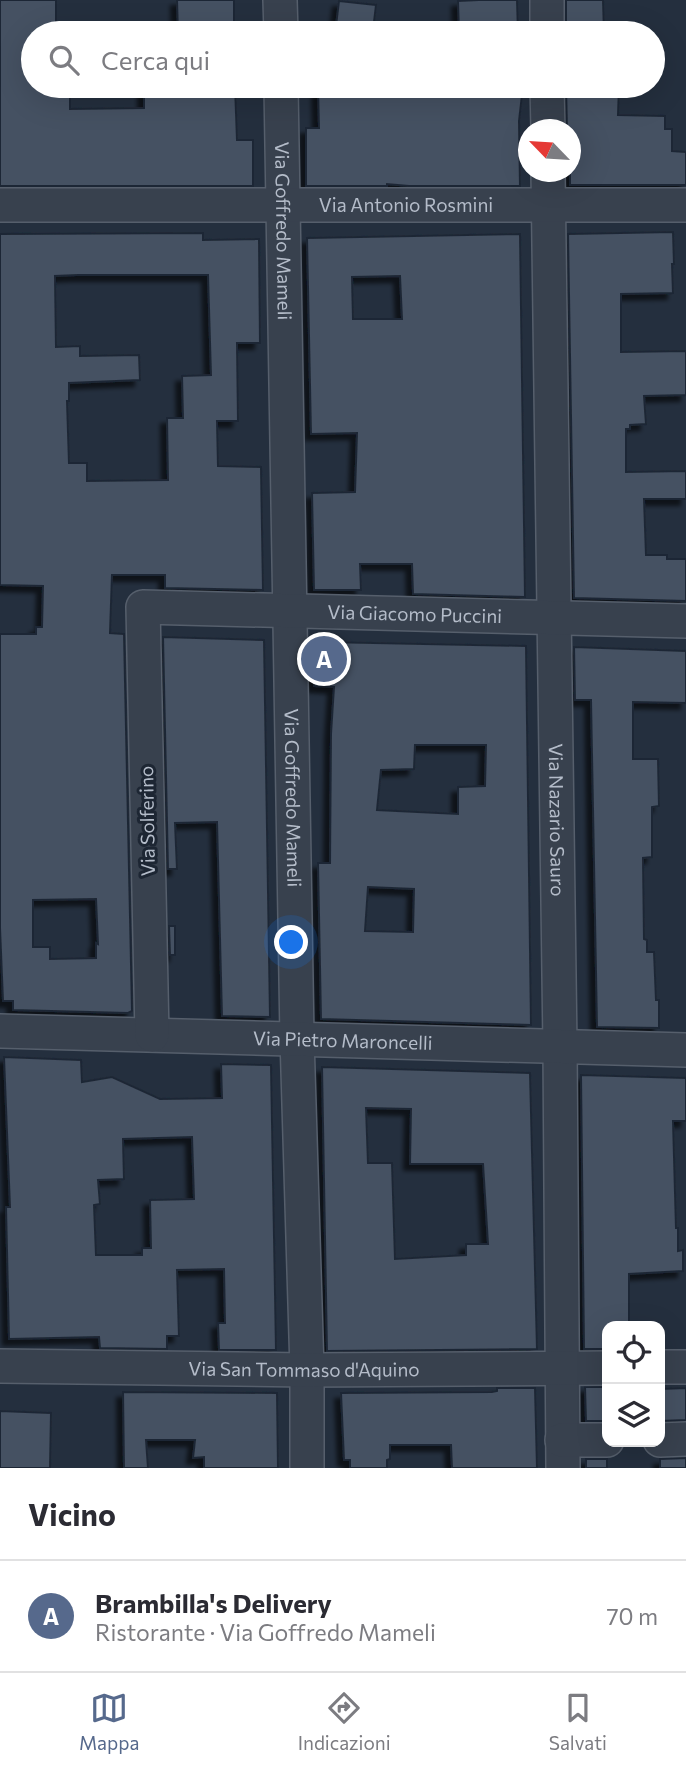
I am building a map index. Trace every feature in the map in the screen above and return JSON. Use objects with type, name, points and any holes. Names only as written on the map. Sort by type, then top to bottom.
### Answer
[{"type":"street","points":[[280,0],[281,21]]},
{"type":"street","points":[[547,0],[547,21]]},
{"type":"street","name":"Via Goffredo Mameli","points":[[281,98],[307,1468]]},
{"type":"street","points":[[547,98],[548,119]]},
{"type":"street","name":"Via Nazario Sauro","points":[[548,182],[563,1454]]},
{"type":"street","name":"Via Antonio Rosmini","points":[[0,205],[686,205]]},
{"type":"street","name":"Via Giacomo Puccini","points":[[143,607],[686,621]]},
{"type":"street","name":"Via Solferino","points":[[143,607],[152,1035]]},
{"type":"street","name":"Via Pietro Maroncelli","points":[[0,1031],[686,1050]]},
{"type":"street","name":"Via San Tommaso d'Aquino","points":[[0,1366],[307,1370],[602,1368]]},
{"type":"street","points":[[665,1367],[686,1367]]},
{"type":"street","points":[[665,1440],[686,1439]]},
{"type":"street","points":[[563,1454],[602,1442]]},
{"type":"building","points":[[0,0],[56,0],[56,21],[21,21],[21,98],[70,98],[70,109],[144,108],[144,98],[235,98],[237,140],[253,140],[253,186],[0,186]]},
{"type":"building","points":[[177,0],[234,0],[234,21],[178,21]]},
{"type":"building","points":[[517,0],[518,21],[459,21],[458,1]]},
{"type":"building","points":[[566,0],[603,0],[604,21],[566,21]]},
{"type":"building","points":[[339,1],[376,5],[374,21],[337,21]]},
{"type":"building","points":[[318,98],[522,98],[518,119],[520,186],[306,186],[306,128],[319,128]]},
{"type":"building","points":[[566,98],[619,98],[618,115],[665,116],[665,129],[672,129],[672,151],[686,152],[686,185],[570,185],[570,182],[581,182],[581,119],[567,119]]},
{"type":"building","points":[[673,232],[673,293],[621,294],[621,352],[686,351],[686,395],[644,396],[646,424],[630,425],[630,429],[626,429],[626,472],[686,471],[686,499],[644,499],[646,555],[686,559],[686,601],[574,598],[568,234]]},
{"type":"building","points":[[203,233],[203,240],[259,239],[260,343],[237,343],[238,421],[217,421],[218,466],[261,467],[263,590],[165,588],[165,575],[112,575],[110,633],[124,634],[132,1011],[128,1013],[13,1010],[13,1001],[3,1001],[0,928],[0,634],[36,634],[36,627],[42,627],[43,586],[0,585],[0,234]],"holes":[[[208,275],[211,375],[182,376],[183,418],[167,418],[168,480],[87,481],[87,463],[69,463],[69,383],[140,380],[139,355],[80,356],[80,346],[56,347],[55,276]],[[96,899],[96,958],[50,959],[50,947],[33,947],[33,900]]]},
{"type":"building","points":[[520,234],[525,597],[413,594],[412,564],[360,564],[361,590],[314,590],[312,493],[355,492],[357,433],[311,434],[307,238]],"holes":[[[400,276],[402,319],[353,319],[352,277]]]},
{"type":"building","points":[[163,637],[264,640],[270,1017],[222,1016],[217,822],[175,823],[177,869],[168,869]]},
{"type":"building","points":[[315,643],[526,646],[531,1025],[321,1019],[318,863],[330,863],[334,687],[314,686]],"holes":[[[415,745],[486,745],[485,786],[458,787],[458,814],[377,810],[381,770],[414,769]],[[368,887],[414,889],[413,932],[365,931]]]},
{"type":"building","points":[[574,647],[686,651],[686,703],[633,702],[633,759],[658,759],[659,806],[652,807],[652,857],[643,858],[644,939],[647,940],[647,952],[654,952],[659,1028],[597,1027],[591,700],[575,700]]},
{"type":"building","points":[[169,926],[175,926],[175,955],[170,955]]},
{"type":"building","points":[[4,1057],[81,1060],[82,1082],[112,1077],[160,1099],[222,1098],[221,1064],[271,1065],[276,1350],[219,1350],[218,1323],[225,1323],[224,1269],[177,1270],[179,1336],[167,1336],[167,1349],[100,1348],[99,1337],[9,1339],[6,1207],[10,1207]],"holes":[[[192,1137],[194,1199],[150,1200],[151,1248],[142,1248],[142,1255],[96,1255],[94,1205],[100,1204],[98,1180],[124,1179],[123,1139]]]},
{"type":"building","points":[[322,1067],[530,1073],[537,1349],[327,1351]],"holes":[[[366,1108],[411,1109],[410,1164],[483,1164],[488,1244],[466,1244],[466,1255],[395,1259],[392,1163],[368,1163]]]},
{"type":"building","points":[[581,1075],[686,1078],[686,1121],[673,1121],[676,1228],[678,1251],[683,1250],[683,1271],[629,1274],[629,1321],[602,1321],[602,1349],[584,1349]]},
{"type":"building","points":[[585,1387],[602,1387],[602,1421],[586,1421]]},
{"type":"building","points":[[497,1388],[535,1388],[537,1468],[452,1468],[451,1445],[390,1445],[387,1468],[350,1468],[350,1460],[344,1460],[341,1393],[492,1392],[497,1391]]},
{"type":"building","points":[[686,1388],[686,1420],[665,1421],[665,1389]]},
{"type":"building","points":[[123,1392],[277,1393],[278,1468],[204,1468],[204,1457],[193,1458],[195,1440],[146,1440],[148,1468],[124,1468]]},
{"type":"building","points":[[0,1411],[51,1413],[50,1468],[0,1468]]},
{"type":"building","points":[[686,1458],[686,1468],[660,1468],[660,1459]]},
{"type":"building","points":[[586,1459],[607,1459],[607,1468],[586,1468]]},
{"type":"place","name":"Brambilla's Delivery","points":[[324,659]]}]
